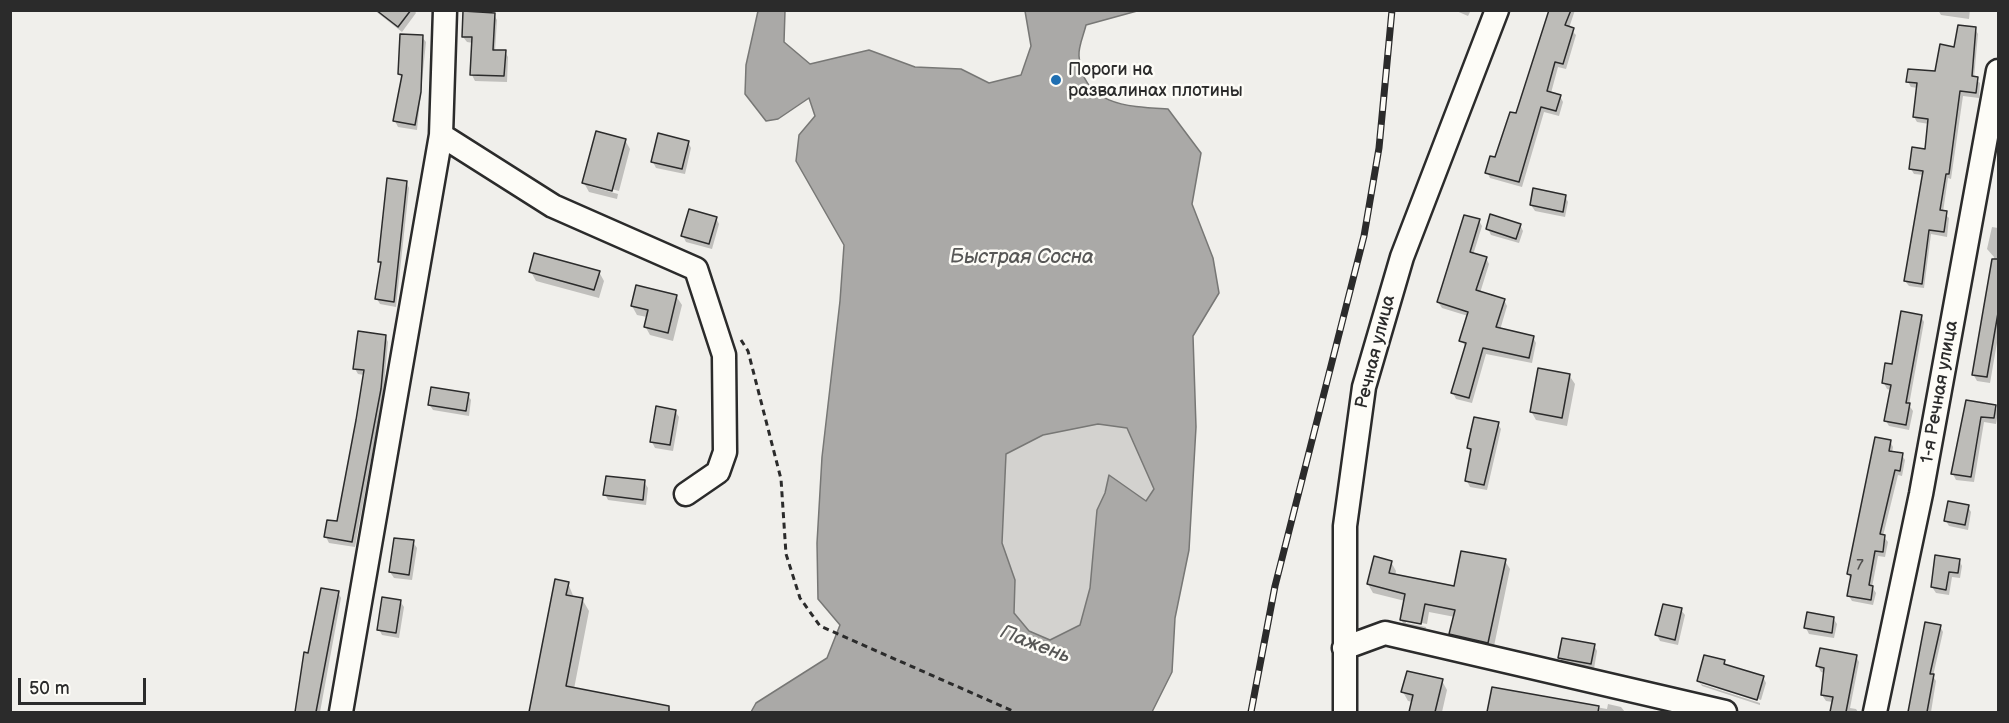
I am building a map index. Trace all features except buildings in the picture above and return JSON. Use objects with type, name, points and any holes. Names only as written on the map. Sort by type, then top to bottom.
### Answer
[{"type":"street","points":[[341,712],[441,135],[445,10]]},
{"type":"street","name":"Речная улица","points":[[1346,712],[1344,648],[1346,526],[1364,387],[1402,257],[1497,10]]},
{"type":"street","name":"1-я Речная улица","points":[[1875,712],[1921,494],[1998,71]]},
{"type":"street","points":[[441,135],[553,206],[696,270],[724,355],[725,452],[718,472],[686,494]]},
{"type":"street","points":[[1344,648],[1385,633],[1725,712]]},
{"type":"path","points":[[736,333],[748,351],[781,479],[786,554],[800,598],[820,626],[1015,712]]},
{"type":"shaded area","points":[[1098,424],[1127,427],[1154,488],[1147,502],[1109,476],[1105,493],[1097,510],[1090,588],[1080,625],[1050,640],[1029,631],[1014,613],[1015,580],[1002,543],[1006,454],[1043,435]]},
{"type":"water","name":"Быстрая Сосна","points":[[758,11],[785,11],[784,42],[810,64],[869,50],[915,67],[961,69],[989,83],[1021,75],[1031,46],[1025,11],[1137,11],[1086,25],[1079,52],[1082,73],[1098,94],[1110,100],[1124,105],[1168,109],[1201,153],[1192,204],[1213,258],[1219,293],[1193,336],[1196,427],[1189,550],[1175,618],[1172,672],[1152,712],[751,712],[756,703],[827,658],[840,625],[818,599],[817,543],[822,457],[840,301],[844,245],[796,161],[799,135],[815,116],[809,98],[778,119],[766,121],[745,94],[746,65]],"holes":[[[1098,424],[1127,428],[1154,489],[1146,501],[1109,475],[1105,493],[1097,510],[1090,588],[1080,625],[1050,640],[1029,631],[1014,613],[1015,580],[1002,543],[1006,454],[1043,435]]]},
{"type":"railway","points":[[1251,712],[1275,586],[1364,236],[1379,148],[1392,10]]},
{"type":"place","name":"Пороги на развалинах плотины","points":[[1056,80]]},
{"type":"water label","name":"Пажень","points":[[1035,645]]}]
